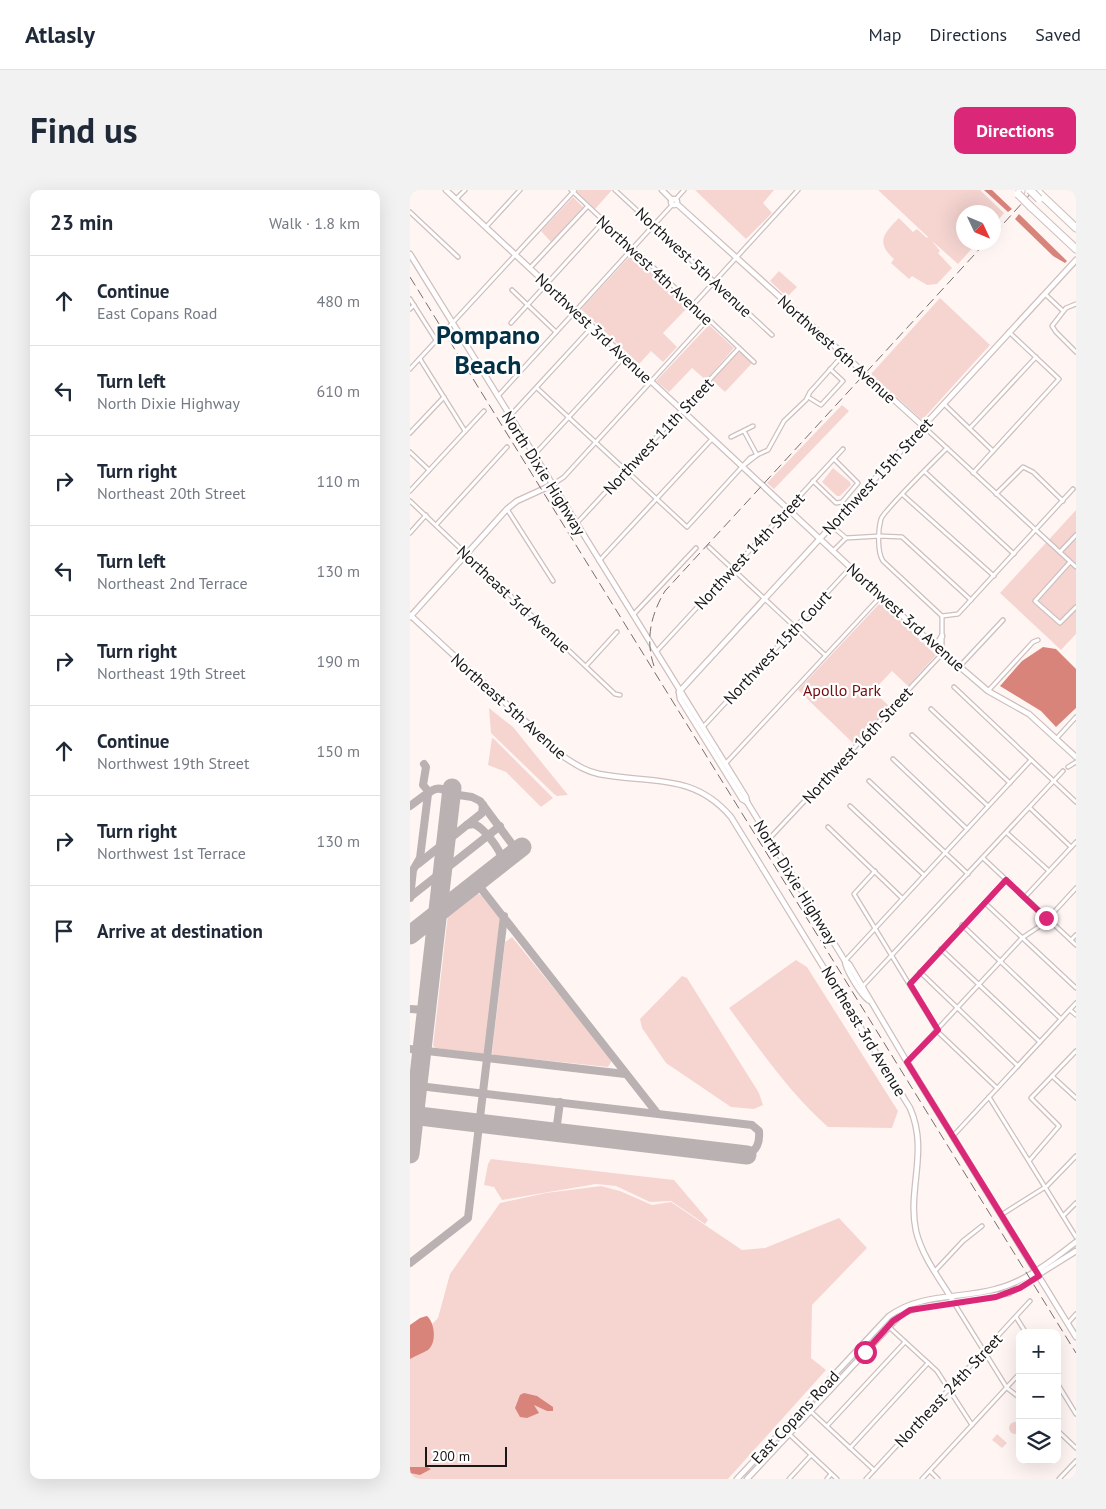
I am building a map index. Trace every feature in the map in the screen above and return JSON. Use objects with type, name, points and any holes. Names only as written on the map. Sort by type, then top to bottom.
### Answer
[{"type":"highway","points":[[1030,190],[1036,201],[1075,246]]},
{"type":"highway","points":[[1036,190],[1036,201]]},
{"type":"highway","points":[[1018,191],[1076,228]]},
{"type":"highway","points":[[1036,201],[1076,234]]},
{"type":"street","name":"Northwest 3rd Avenue","points":[[446,190],[933,644],[988,691],[1029,714],[1076,758]]},
{"type":"street","points":[[456,199],[465,190]]},
{"type":"street","points":[[486,226],[520,190]]},
{"type":"street","name":"Northwest 5th Avenue","points":[[616,190],[772,335]]},
{"type":"street","name":"Northwest 6th Avenue","points":[[662,190],[1036,531]]},
{"type":"street","points":[[497,396],[684,190]]},
{"type":"street","points":[[693,305],[798,190]]},
{"type":"street","points":[[410,369],[573,191]]},
{"type":"street","name":"Northwest 4th Avenue","points":[[573,191],[587,207],[754,362]]},
{"type":"street","points":[[530,268],[587,207]]},
{"type":"street","points":[[410,212],[458,257]]},
{"type":"street","points":[[511,323],[603,221]]},
{"type":"street","name":"North Dixie Highway","points":[[410,254],[679,692],[726,763],[747,802],[845,961],[863,986],[907,1062],[1076,1337]]},
{"type":"street","name":"Northwest 15th Street","points":[[679,692],[1076,260]]},
{"type":"street","points":[[512,290],[556,332]]},
{"type":"street","points":[[1045,294],[1063,311]]},
{"type":"street","points":[[410,299],[436,340]]},
{"type":"street","points":[[1076,304],[1070,305],[1053,323],[1053,329],[1076,352]]},
{"type":"street","points":[[410,309],[414,305]]},
{"type":"street","points":[[410,615],[507,508],[517,501],[552,486],[564,477],[708,320]]},
{"type":"street","points":[[510,417],[592,327]]},
{"type":"street","points":[[973,473],[1059,379],[1010,332]]},
{"type":"street","name":"Northwest 11th Street","points":[[576,524],[739,348]]},
{"type":"street","points":[[537,388],[687,527],[750,458],[768,450],[784,421],[808,397],[810,392],[843,355]]},
{"type":"street","points":[[534,455],[624,357]]},
{"type":"street","points":[[970,428],[1036,357]]},
{"type":"street","points":[[420,359],[465,431]]},
{"type":"street","points":[[808,397],[821,404],[843,381],[830,369]]},
{"type":"street","points":[[410,433],[444,397]]},
{"type":"street","points":[[944,404],[993,451]]},
{"type":"street","points":[[410,491],[484,411]]},
{"type":"street","points":[[731,437],[752,426]]},
{"type":"street","points":[[744,431],[757,455]]},
{"type":"street","points":[[599,561],[712,438]]},
{"type":"street","points":[[436,525],[507,447]]},
{"type":"street","points":[[942,650],[942,616],[883,561],[880,557],[880,536],[881,518],[946,448]]},
{"type":"street","name":"Northwest 14th Street","points":[[655,653],[843,449]]},
{"type":"street","points":[[410,452],[429,470]]},
{"type":"street","points":[[813,482],[839,503],[842,502],[858,483],[834,459]]},
{"type":"street","points":[[996,494],[1023,466],[1033,472],[1063,501]]},
{"type":"street","points":[[924,472],[1014,554]]},
{"type":"street","points":[[942,616],[958,614],[1073,489]]},
{"type":"street","points":[[903,495],[994,576]]},
{"type":"street","name":"Northeast 3rd Avenue","points":[[410,501],[615,694],[620,695]]},
{"type":"street","points":[[507,508],[553,581]]},
{"type":"street","points":[[410,533],[426,516]]},
{"type":"street","points":[[831,526],[846,538]]},
{"type":"street","points":[[1036,531],[1076,567]]},
{"type":"street","points":[[1060,552],[1076,535]]},
{"type":"street","points":[[833,551],[846,538],[902,537],[971,600]]},
{"type":"street","points":[[632,616],[696,548]]},
{"type":"street","points":[[709,548],[796,626],[825,655]]},
{"type":"street","points":[[1070,562],[1035,601],[1060,623],[1076,607]]},
{"type":"street","name":"Northwest 15th Court","points":[[703,727],[851,567]]},
{"type":"street","points":[[726,763],[881,596]]},
{"type":"street","name":"Northeast 5th Avenue","points":[[410,615],[570,761],[581,768],[597,773],[679,783],[714,800],[727,812]]},
{"type":"street","points":[[960,666],[1003,620]]},
{"type":"street","points":[[586,666],[617,632]]},
{"type":"street","points":[[933,644],[942,636]]},
{"type":"street","points":[[988,691],[1032,642],[1038,640]]},
{"type":"street","name":"Northwest 16th Street","points":[[770,838],[939,657],[942,650]]},
{"type":"street","points":[[954,687],[1076,802]]},
{"type":"street","name":"North Dixie Highway","points":[[679,692],[680,698],[722,767],[742,799],[747,802]]},
{"type":"street","points":[[931,709],[1010,783]]},
{"type":"street","points":[[1056,739],[1076,717]]},
{"type":"street","points":[[912,735],[988,806]]},
{"type":"street","points":[[893,759],[967,829]]},
{"type":"street","points":[[845,961],[1031,760]]},
{"type":"street","points":[[1068,767],[1076,762]]},
{"type":"street","points":[[863,986],[1063,771]]},
{"type":"street","points":[[869,781],[968,874]]},
{"type":"street","points":[[850,806],[924,875]]},
{"type":"street","points":[[1030,808],[1071,847]]},
{"type":"street","name":"Northeast 3rd Avenue","points":[[727,812],[760,862],[910,1108],[918,1134],[919,1148],[914,1209],[916,1231],[934,1271]]},
{"type":"street","points":[[828,827],[902,898]]},
{"type":"street","points":[[1007,833],[1049,871]]},
{"type":"street","points":[[1025,898],[1076,842]]},
{"type":"street","points":[[983,858],[1076,945]]},
{"type":"street","points":[[875,871],[854,894],[938,1030],[997,1088]]},
{"type":"street","points":[[910,984],[962,925],[1006,880]]},
{"type":"street","points":[[907,1062],[1022,938],[1047,919],[1076,888]]},
{"type":"street","points":[[984,903],[1074,987],[1076,981]]},
{"type":"street","points":[[962,925],[1061,1019]]},
{"type":"street","points":[[1071,940],[1076,935]]},
{"type":"street","points":[[941,949],[1040,1042]]},
{"type":"street","name":"North Dixie Highway","points":[[845,961],[845,966],[862,994],[870,1001]]},
{"type":"street","points":[[920,972],[1018,1066]]},
{"type":"street","points":[[953,1136],[1076,1004]]},
{"type":"street","points":[[1070,1010],[1076,1015]]},
{"type":"street","points":[[1029,1161],[1059,1126],[1031,1098],[1075,1053]]},
{"type":"street","points":[[1052,1076],[1076,1098]]},
{"type":"street","points":[[989,1097],[1076,1237]]},
{"type":"street","points":[[1001,1215],[1045,1188],[1076,1156]]},
{"type":"street","points":[[1063,1216],[1076,1202]]},
{"type":"street","points":[[982,1226],[934,1271],[1007,1388],[1016,1395]]},
{"type":"street","points":[[1035,1270],[1076,1242]]},
{"type":"street","points":[[1039,1276],[1076,1251]]},
{"type":"street","name":"East Copans Road","points":[[737,1479],[889,1316],[908,1304],[996,1290],[1016,1282],[1035,1270]]},
{"type":"street","name":"East Copans Road","points":[[747,1479],[888,1326],[910,1310],[1009,1293],[1039,1276]]},
{"type":"street","name":"Northeast 24th Street","points":[[866,1479],[1030,1301]]},
{"type":"street","points":[[1068,1323],[1076,1314]]},
{"type":"street","points":[[1016,1317],[1024,1329]]},
{"type":"street","points":[[888,1326],[928,1363],[950,1388],[972,1425]]},
{"type":"street","points":[[827,1426],[905,1342]]},
{"type":"street","points":[[850,1448],[928,1363]]},
{"type":"street","points":[[922,1479],[1019,1374]]},
{"type":"street","points":[[1061,1390],[1076,1414]]},
{"type":"street","points":[[805,1406],[874,1470]]},
{"type":"street","points":[[789,1434],[837,1479]]},
{"type":"street","points":[[1061,1434],[1076,1448]]},
{"type":"street","points":[[789,1479],[811,1455]]},
{"type":"street","points":[[1059,1479],[1076,1461]]},
{"type":"street","points":[[930,1471],[938,1479]]},
{"type":"street","points":[[827,1479],[832,1474]]},
{"type":"green space","points":[[579,190],[612,190],[595,209],[577,192]]},
{"type":"green space","points":[[695,190],[774,190],[763,203],[772,213],[746,239]]},
{"type":"green space","points":[[878,190],[980,190],[996,205],[956,205],[956,250],[971,250],[958,264],[932,241],[940,251],[938,253],[952,268],[937,284],[927,285],[912,276],[909,279],[891,263],[894,259],[888,253],[883,243],[889,228],[899,218],[913,232],[917,229],[928,237]]},
{"type":"green space","points":[[573,197],[583,207],[551,242],[541,231]]},
{"type":"green space","points":[[632,254],[688,307],[663,333],[677,347],[663,362],[651,351],[639,364],[581,309]]},
{"type":"green space","points":[[779,271],[797,287],[787,297],[770,281]]},
{"type":"green space","points":[[940,298],[990,345],[922,420],[871,374]]},
{"type":"green space","points":[[709,325],[734,348],[706,380],[692,368],[669,392],[656,381]]},
{"type":"green space","points":[[742,348],[755,360],[725,392],[712,380]]},
{"type":"green space","points":[[842,405],[849,411],[774,489],[767,483]]},
{"type":"green space","points":[[833,468],[851,485],[840,496],[837,496],[822,482]]},
{"type":"green space","points":[[1076,510],[1076,634],[1061,650],[1000,593]]},
{"type":"green space","name":"Apollo Park","points":[[881,602],[936,655],[908,686],[892,671],[873,691],[889,706],[854,744],[798,690]]},
{"type":"green space","points":[[489,708],[513,727],[568,795],[557,796],[554,794],[491,733]]},
{"type":"green space","points":[[492,738],[553,798],[541,807],[506,772],[488,765]]},
{"type":"green space","points":[[477,893],[481,895],[499,917],[501,924],[486,1051],[484,1054],[436,1048],[433,1046],[448,914]]},
{"type":"green space","points":[[512,937],[610,1057],[611,1062],[608,1067],[494,1055],[492,1053],[505,942]]},
{"type":"green space","points":[[796,960],[807,967],[898,1111],[892,1128],[828,1127],[800,1100],[729,1008]]},
{"type":"green space","points":[[682,976],[687,978],[759,1093],[763,1105],[754,1109],[731,1107],[666,1063],[642,1028],[640,1019]]},
{"type":"green space","points":[[491,1159],[674,1180],[708,1220],[705,1224],[671,1201],[650,1202],[616,1186],[596,1184],[502,1200],[494,1187],[484,1185],[488,1164]]},
{"type":"green space","points":[[601,1186],[620,1191],[652,1205],[671,1202],[742,1250],[765,1248],[839,1218],[867,1248],[812,1305],[811,1358],[826,1370],[728,1479],[410,1479],[410,1325],[425,1316],[429,1318],[432,1324],[438,1318],[450,1274],[500,1203],[546,1193]]},
{"type":"green space","points":[[1015,1422],[1016,1434],[1013,1434],[1009,1430],[1009,1426]]},
{"type":"green space","points":[[997,1434],[1007,1443],[1002,1448],[992,1440]]},
{"type":"shaded area","points":[[984,190],[992,190],[1012,209],[1008,212]]},
{"type":"shaded area","points":[[1019,214],[1067,261],[1065,263],[1053,256],[1015,219]]},
{"type":"shaded area","points":[[1043,647],[1056,649],[1076,669],[1076,708],[1056,727],[1041,711],[1000,686],[1022,661]]},
{"type":"shaded area","points":[[427,1316],[432,1323],[433,1343],[428,1350],[410,1359],[410,1325],[420,1318]]},
{"type":"shaded area","points":[[524,1393],[537,1396],[553,1407],[553,1411],[547,1411],[534,1405],[539,1413],[527,1418],[520,1417],[515,1408],[520,1395]]},
{"type":"shaded area","points":[[410,1467],[427,1467],[431,1469],[420,1475],[410,1473]]},
{"type":"taxiway","points":[[410,806],[429,792],[423,785],[426,767],[424,764]]},
{"type":"taxiway","points":[[410,898],[413,870],[420,858],[428,794],[435,789],[443,789],[449,792],[451,799]]},
{"type":"taxiway","points":[[452,794],[472,797],[480,801],[512,844],[512,850],[507,858]]},
{"type":"taxiway","points":[[418,864],[482,813],[483,805]]},
{"type":"taxiway","points":[[467,825],[474,824],[478,826],[491,840],[501,856],[502,860],[499,864]]},
{"type":"taxiway","points":[[410,897],[500,826]]},
{"type":"taxiway","points":[[476,882],[657,1113]]},
{"type":"taxiway","points":[[410,1263],[468,1218],[504,916]]},
{"type":"taxiway","points":[[410,1009],[427,1010]]},
{"type":"taxiway","points":[[410,1049],[625,1074]]},
{"type":"taxiway","points":[[410,1085],[752,1125],[759,1131],[759,1139],[757,1146],[747,1155]]},
{"type":"taxiway","points":[[556,1132],[560,1102]]},
{"type":"runway","points":[[410,1154],[452,788]]},
{"type":"runway","points":[[410,935],[522,847]]},
{"type":"runway","points":[[410,1115],[747,1155]]},
{"type":"railway","points":[[1001,226],[1034,190]]},
{"type":"railway","points":[[654,666],[650,647],[651,627],[656,609],[665,591],[979,250]]},
{"type":"railway","points":[[410,277],[1076,1353]]},
{"type":"district","name":"Pompano Beach","points":[[488,349]]},
{"type":"route","points":[[865,1352],[893,1321],[910,1310],[996,1297],[1020,1288],[1039,1276],[907,1062],[938,1030],[910,984],[962,925],[1006,880],[1046,918]]}]
